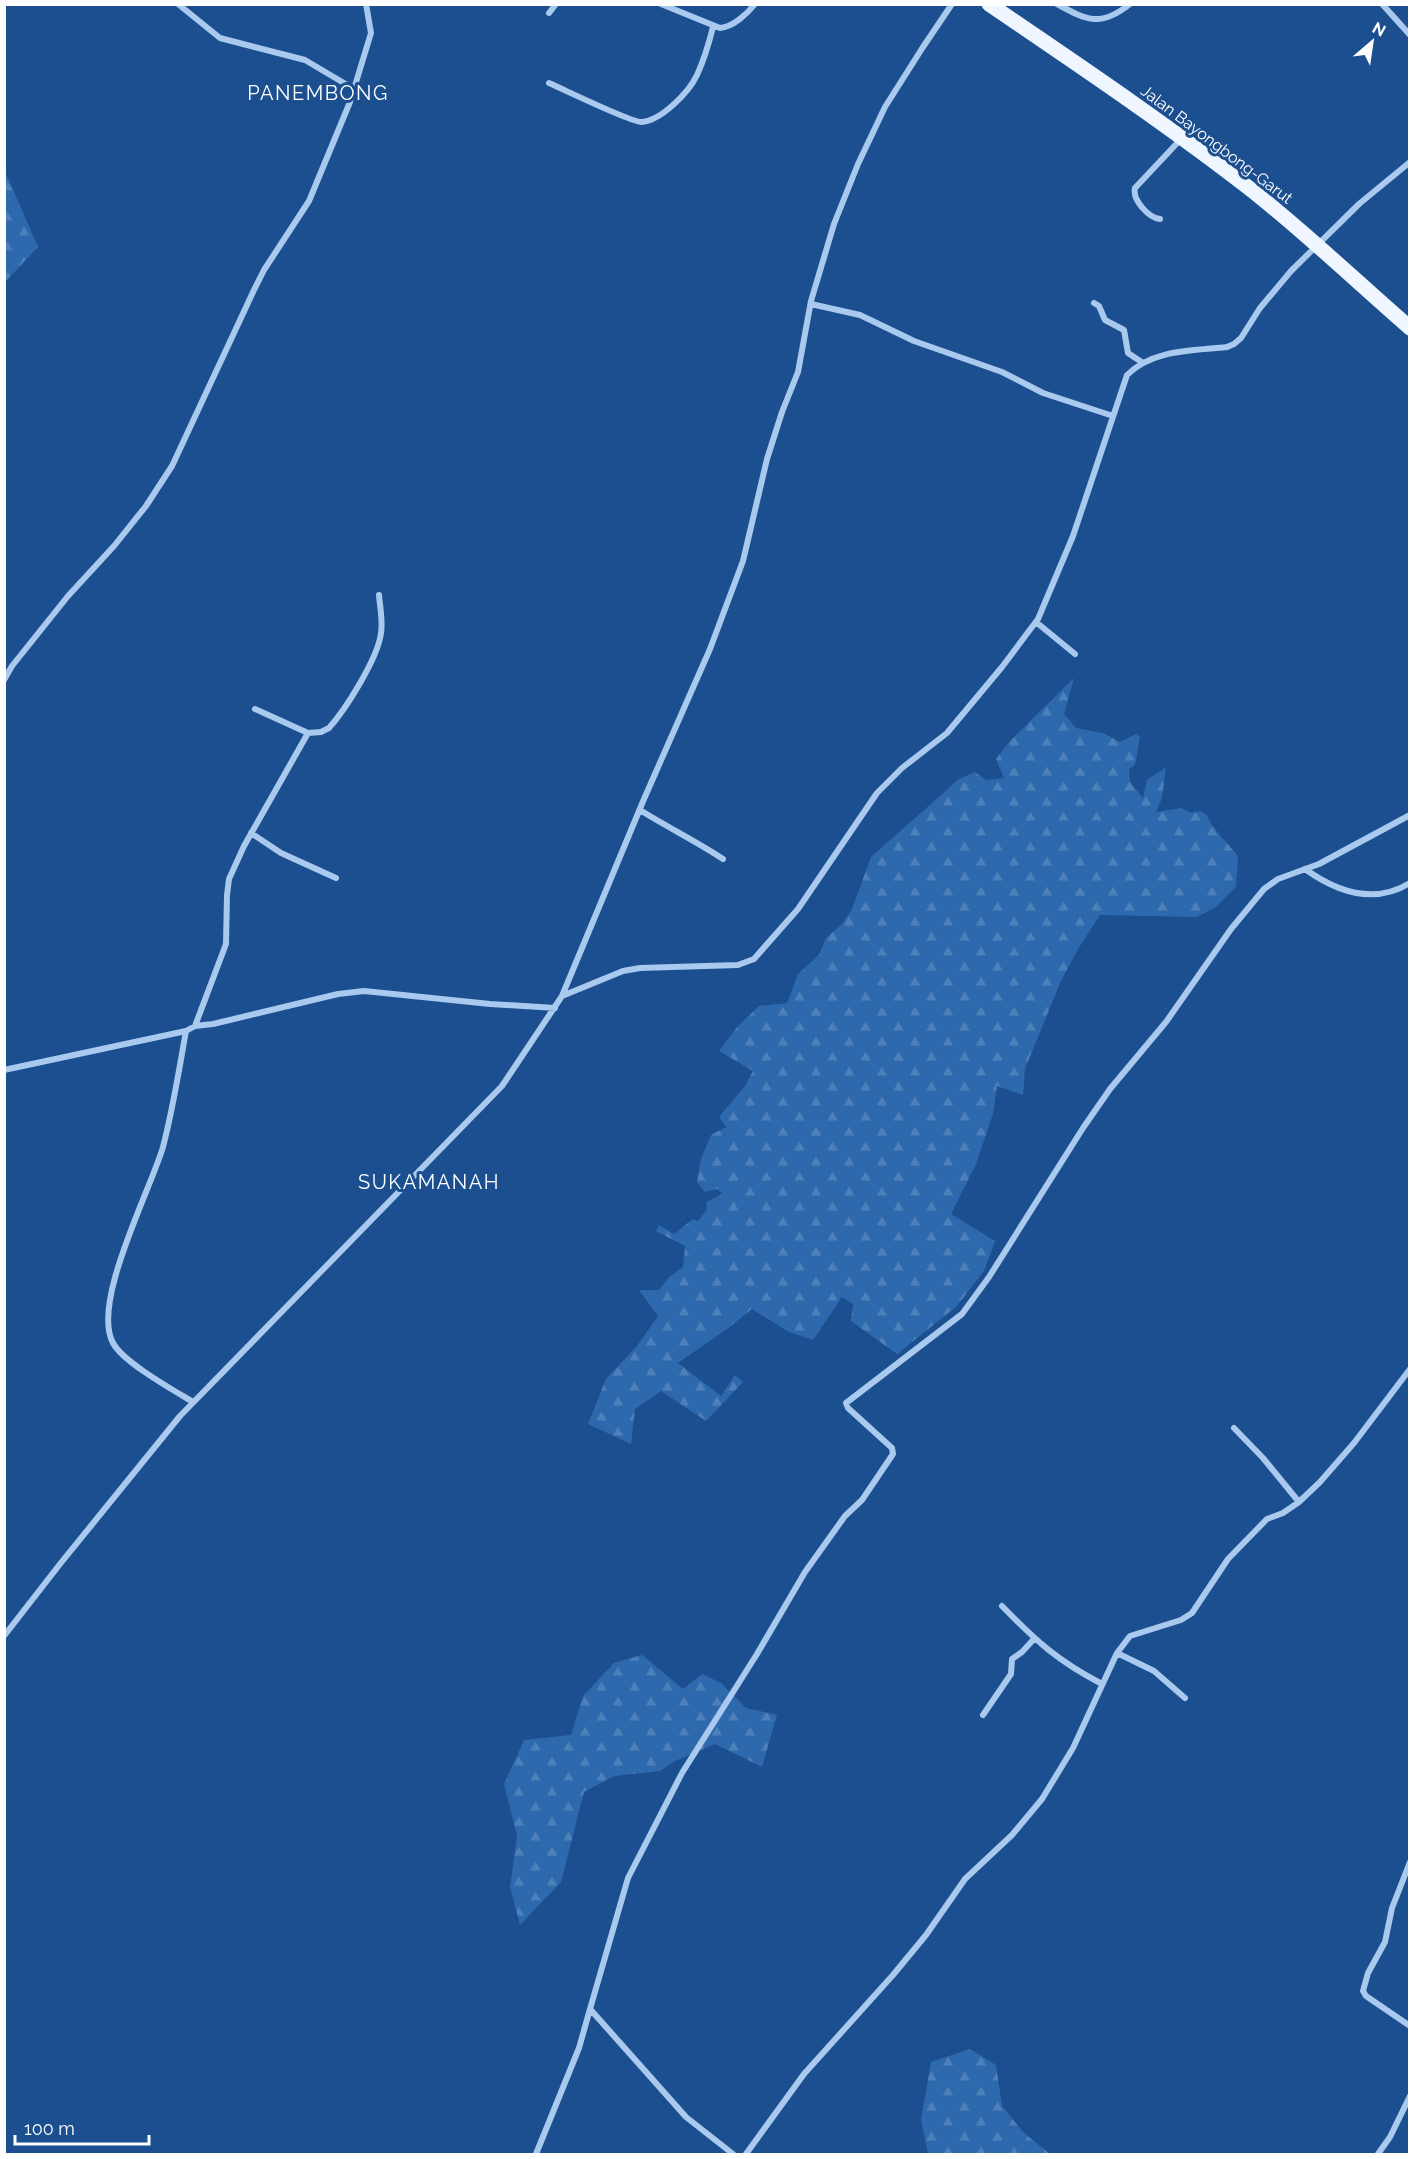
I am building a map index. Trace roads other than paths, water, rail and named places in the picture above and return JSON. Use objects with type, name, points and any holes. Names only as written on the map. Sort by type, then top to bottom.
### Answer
[{"type":"main road","name":"Jalan Bayongbong-Garut","points":[[989,4],[1118,91],[1249,188],[1410,328]]},
{"type":"street","points":[[178,4],[220,38],[305,60],[354,89]]},
{"type":"street","points":[[4,680],[12,666],[68,596],[114,546],[146,506],[172,466],[264,270],[309,201],[354,89],[371,33],[366,4]]},
{"type":"street","points":[[549,13],[556,4]]},
{"type":"street","points":[[661,4],[713,28],[726,28],[748,13],[755,4]]},
{"type":"street","points":[[4,1636],[193,1402],[502,1086],[562,996],[710,649],[743,561],[767,459],[798,372],[811,304],[834,224],[874,125],[952,4]]},
{"type":"street","points":[[1057,4],[1078,16],[1101,19],[1115,16],[1130,4]]},
{"type":"street","points":[[1382,4],[1410,35]]},
{"type":"street","points":[[549,83],[623,116],[643,122],[657,117],[685,92],[696,77],[713,28]]},
{"type":"street","points":[[1160,219],[1152,217],[1133,193],[1135,188],[1182,139]]},
{"type":"street","points":[[562,996],[623,971],[640,968],[738,965],[754,960],[798,909],[877,793],[902,768],[946,733],[1002,667],[1036,622],[1073,536],[1127,375],[1143,363],[1165,354],[1227,347],[1234,344],[1268,298],[1317,245],[1359,204],[1410,162]]},
{"type":"street","points":[[1094,303],[1099,306],[1105,320],[1124,330],[1128,353],[1143,363]]},
{"type":"street","points":[[811,304],[860,315],[914,341],[1002,372],[1043,393],[1113,416]]},
{"type":"street","points":[[255,709],[308,733],[321,732],[329,728],[377,649],[381,634],[379,595]]},
{"type":"street","points":[[1036,622],[1075,654]]},
{"type":"street","points":[[195,1026],[226,944],[226,895],[229,879],[251,833],[308,733]]},
{"type":"street","points":[[640,810],[666,827],[675,829],[695,840],[723,859]]},
{"type":"street","points":[[536,2154],[579,2048],[628,1878],[682,1773],[757,1654],[805,1572],[846,1516],[862,1500],[893,1454],[892,1448],[848,1408],[846,1403],[962,1314],[989,1277],[1110,1089],[1166,1022],[1231,929],[1264,889],[1278,879],[1319,864],[1410,814]]},
{"type":"street","points":[[251,833],[281,853],[336,878]]},
{"type":"street","points":[[1305,869],[1322,881],[1355,893],[1374,895],[1391,892],[1410,883]]},
{"type":"street","points":[[4,1070],[186,1031],[195,1026],[213,1024],[338,994],[364,991],[555,1008]]},
{"type":"street","points":[[186,1031],[162,1150],[114,1277],[109,1308],[109,1331],[113,1345],[119,1351],[156,1380],[193,1402]]},
{"type":"street","points":[[746,2154],[804,2074],[893,1975],[926,1935],[965,1879],[1012,1835],[1042,1799],[1073,1748],[1117,1653],[1130,1636],[1187,1617],[1197,1607],[1220,1569],[1239,1547],[1267,1519],[1284,1513],[1320,1482],[1354,1443],[1410,1369]]},
{"type":"street","points":[[1234,1428],[1263,1458],[1299,1502]]},
{"type":"street","points":[[1002,1606],[1034,1639],[1058,1659],[1102,1684]]},
{"type":"street","points":[[983,1715],[1011,1674],[1012,1659],[1034,1639]]},
{"type":"street","points":[[1117,1653],[1154,1671],[1185,1698]]},
{"type":"street","points":[[1410,1862],[1392,1908],[1385,1942],[1368,1972],[1363,1991],[1366,1996],[1410,2026]]},
{"type":"street","points":[[590,2009],[686,2117],[729,2154]]},
{"type":"street","points":[[1378,2154],[1390,2137],[1410,2096]]},
{"type":"district","name":"PANEMBONG","points":[[318,93]]},
{"type":"district","name":"SUKAMANAH","points":[[429,1182]]}]
